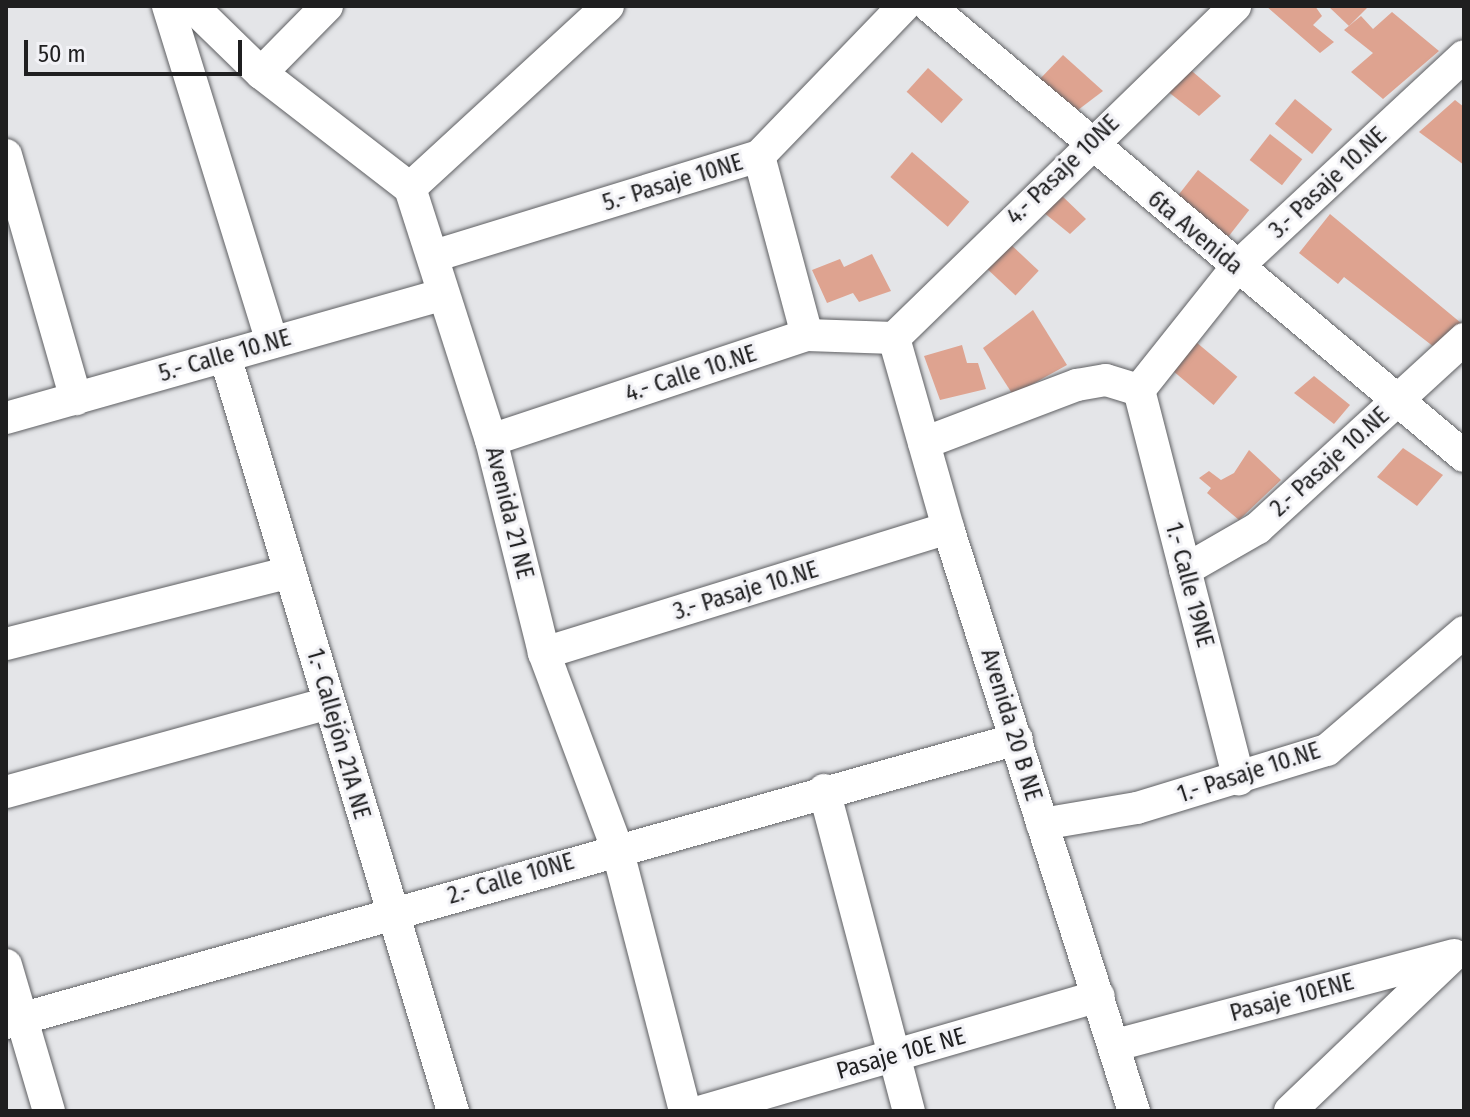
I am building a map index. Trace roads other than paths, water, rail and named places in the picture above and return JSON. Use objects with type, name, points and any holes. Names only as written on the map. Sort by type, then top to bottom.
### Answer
[{"type":"street","points":[[168,6],[272,342]]},
{"type":"street","points":[[192,6],[261,73],[410,188],[608,6]]},
{"type":"street","points":[[261,73],[327,6]]},
{"type":"street","name":"5.- Pasaje 10NE","points":[[434,256],[759,156],[904,6]]},
{"type":"street","name":"6ta Avenida","points":[[929,6],[1236,268],[1464,456]]},
{"type":"street","name":"4.- Pasaje 10NE","points":[[894,338],[1089,143],[1235,6]]},
{"type":"street","name":"3.- Pasaje 10.NE","points":[[1139,390],[1236,268],[1464,56]]},
{"type":"street","points":[[6,155],[76,399]]},
{"type":"street","points":[[759,156],[807,335]]},
{"type":"street","name":"Avenida 21 NE","points":[[410,188],[491,440],[544,653],[617,848],[685,1111]]},
{"type":"street","name":"5.- Calle 10.NE","points":[[6,418],[443,294]]},
{"type":"street","name":"4.- Calle 10.NE","points":[[491,440],[807,335],[894,338]]},
{"type":"street","name":"Avenida 20 B NE","points":[[894,338],[948,528],[1116,1045],[1134,1111]]},
{"type":"street","name":"2.- Pasaje 10.NE","points":[[1185,570],[1258,528],[1464,339]]},
{"type":"street","name":"1.- Callejón 21A NE","points":[[225,356],[449,1110]]},
{"type":"street","points":[[924,443],[1077,385],[1106,380],[1139,390]]},
{"type":"street","name":"1.- Calle 19NE","points":[[1139,390],[1239,779]]},
{"type":"street","name":"3.- Pasaje 10.NE","points":[[544,653],[948,528]]},
{"type":"street","points":[[6,644],[290,572]]},
{"type":"street","name":"1.- Pasaje 10.NE","points":[[1042,824],[1137,808],[1327,750],[1464,632]]},
{"type":"street","points":[[6,792],[329,703]]},
{"type":"street","name":"2.- Calle 10NE","points":[[14,1020],[824,790],[1017,739]]},
{"type":"street","points":[[824,790],[892,1057],[909,1111]]},
{"type":"street","points":[[1290,1111],[1459,950]]},
{"type":"street","name":"Pasaje 10ENE","points":[[1116,1045],[1459,950]]},
{"type":"street","points":[[6,965],[14,1020],[49,1111]]},
{"type":"street","name":"Pasaje 10E NE","points":[[703,1111],[1099,996]]}]
